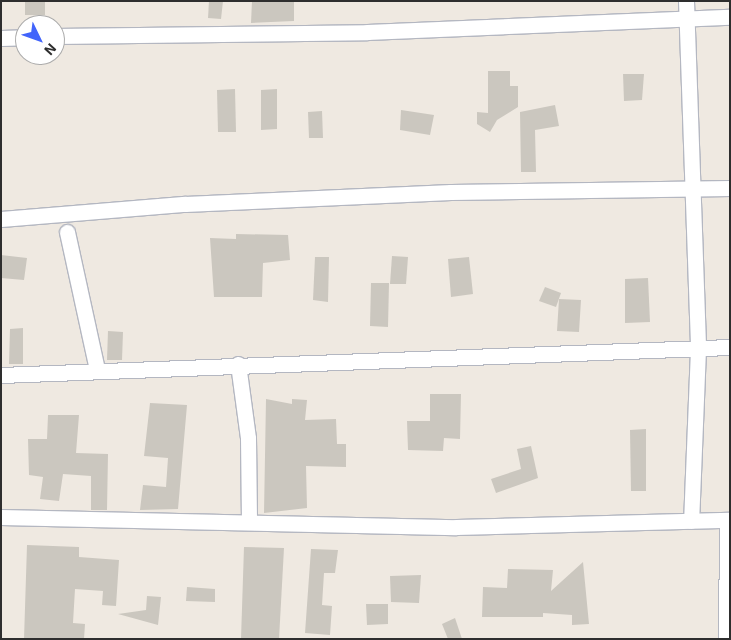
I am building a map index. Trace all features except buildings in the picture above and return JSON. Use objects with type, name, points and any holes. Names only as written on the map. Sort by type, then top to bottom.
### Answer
[{"type":"street","points":[[686,1],[698,349],[690,521]]},
{"type":"street","points":[[65,36],[367,32],[730,17]]},
{"type":"street","points":[[1,38],[15,37]]},
{"type":"street","points":[[1,219],[185,204],[451,192],[730,188]]},
{"type":"street","points":[[67,232],[96,370]]},
{"type":"street","points":[[1,375],[238,364],[730,347]]},
{"type":"street","points":[[238,364],[248,438],[249,521]]},
{"type":"street","points":[[1,517],[456,527],[728,520],[726,639]]}]
